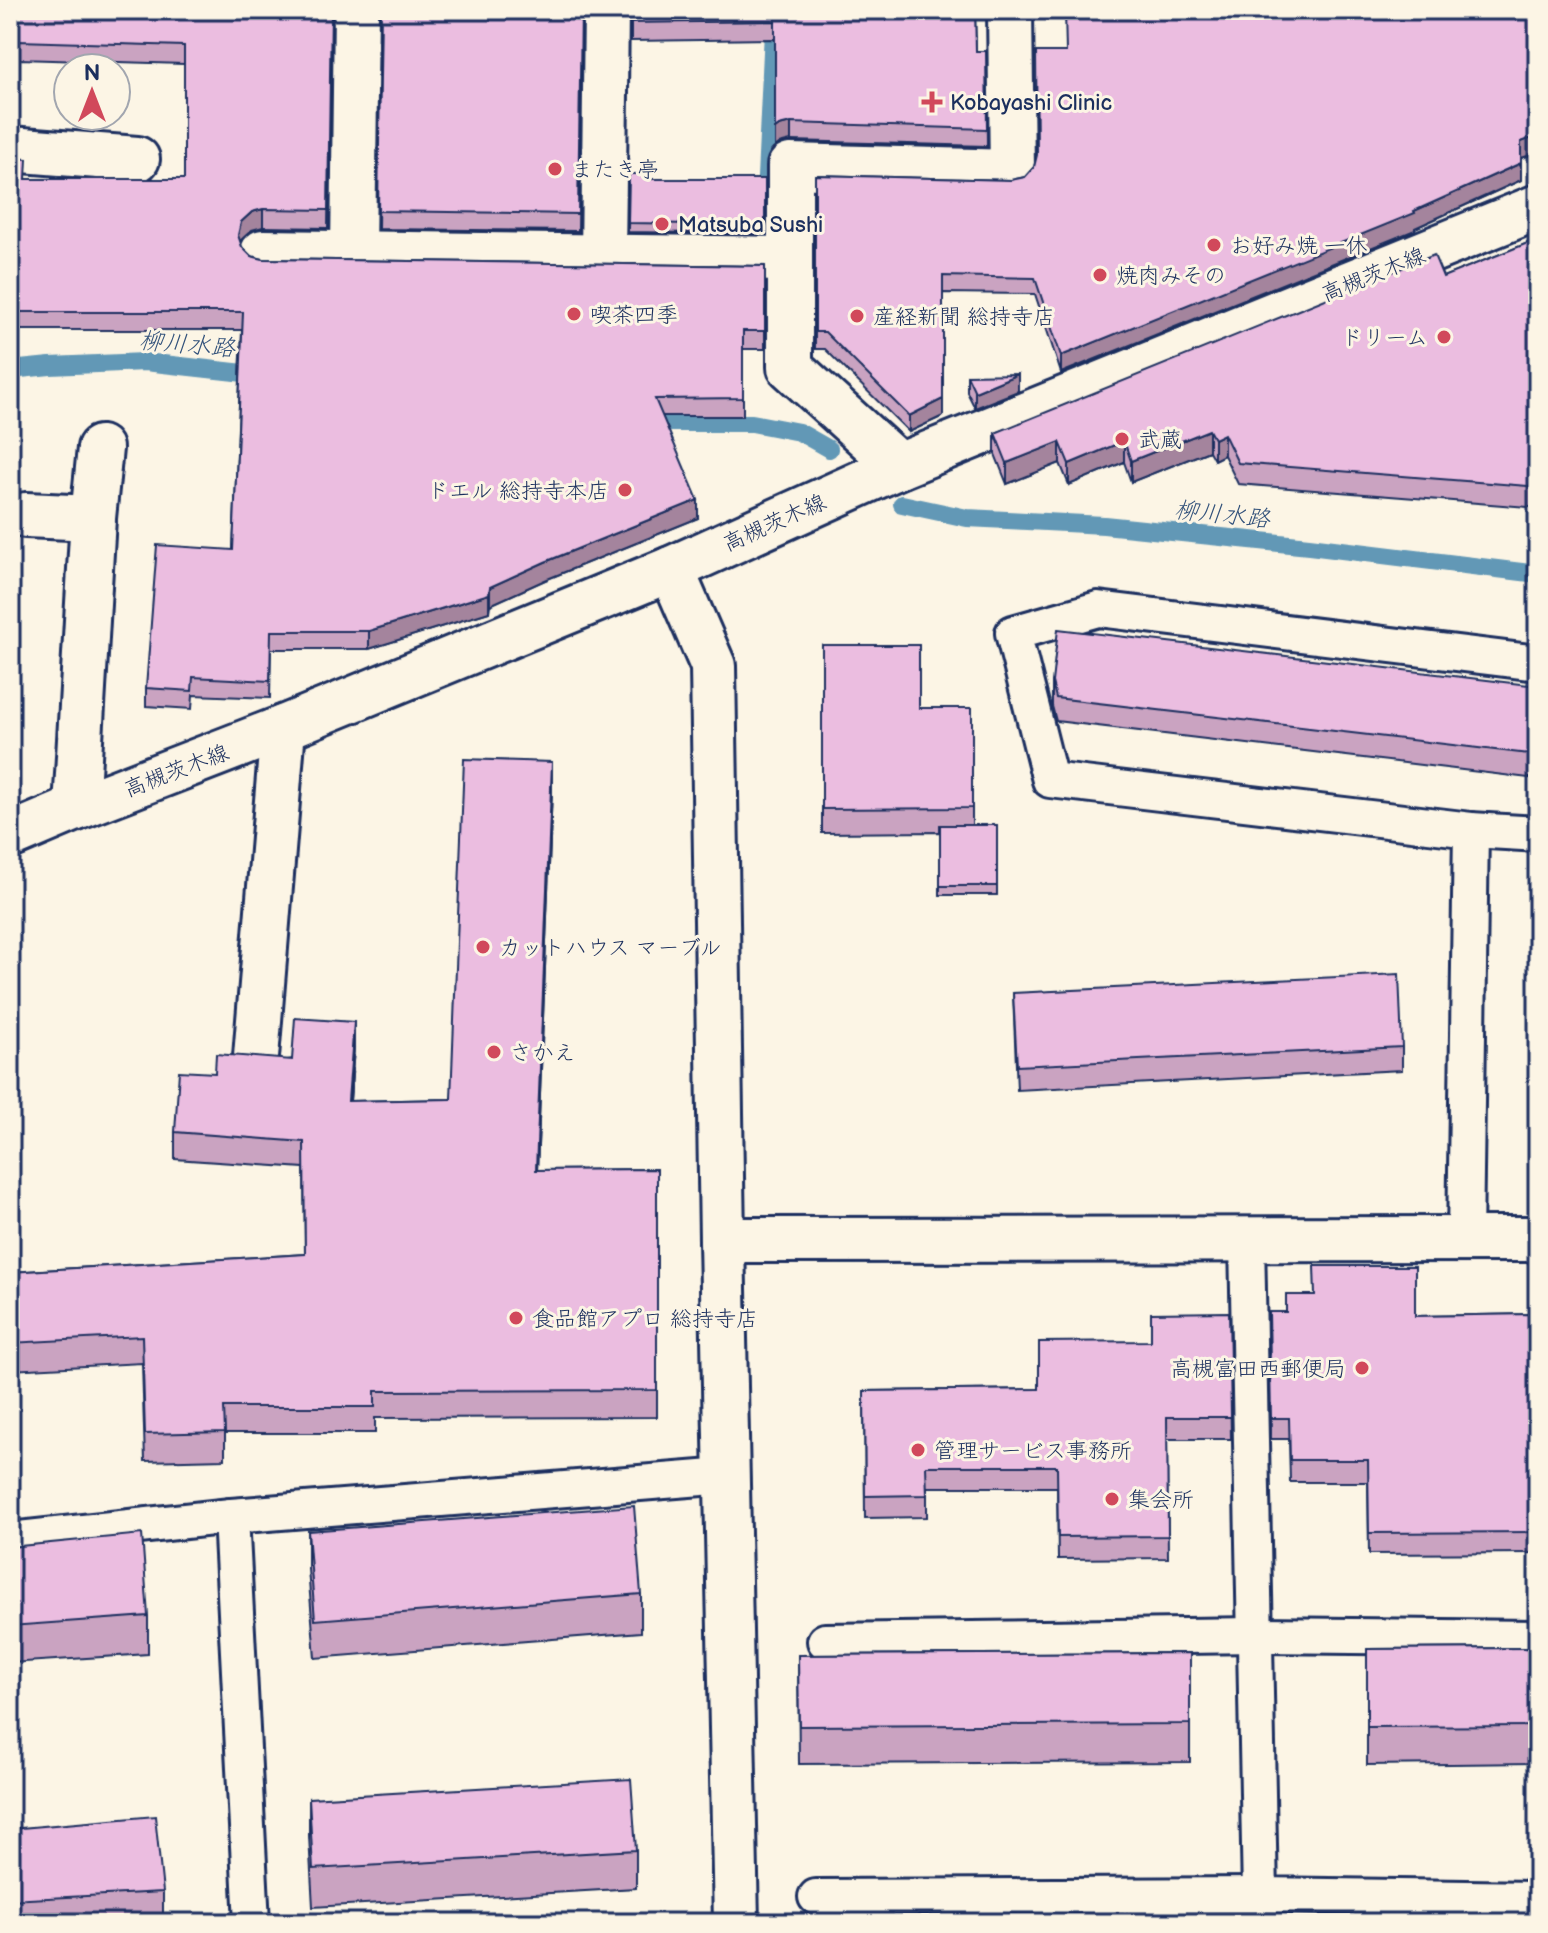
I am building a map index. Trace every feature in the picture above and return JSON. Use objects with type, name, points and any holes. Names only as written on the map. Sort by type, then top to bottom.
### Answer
[{"type":"street","points":[[353,253],[356,10]]},
{"type":"street","points":[[603,257],[606,10]]},
{"type":"street","points":[[899,466],[790,367],[790,166],[1012,172],[1010,10]]},
{"type":"street","points":[[10,149],[137,159]]},
{"type":"street","name":"高槻茨木線","points":[[10,836],[671,569],[899,466],[1538,207]]},
{"type":"street","points":[[263,252],[790,259]]},
{"type":"street","points":[[76,808],[100,448]]},
{"type":"street","points":[[26,515],[93,518]]},
{"type":"street","points":[[671,569],[713,666],[736,1923]]},
{"type":"street","points":[[256,1057],[283,728]]},
{"type":"street","points":[[722,1240],[1538,1239]]},
{"type":"lane","points":[[1538,663],[1098,609],[1013,633],[1050,780],[1471,830],[1538,834]]},
{"type":"lane","points":[[1465,1239],[1471,830]]},
{"type":"lane","points":[[1247,1240],[1260,1895]]},
{"type":"lane","points":[[10,1540],[231,1516],[726,1476]]},
{"type":"lane","points":[[231,1516],[252,1923]]},
{"type":"lane","points":[[825,1641],[1256,1635],[1538,1638]]},
{"type":"lane","points":[[816,1897],[1260,1895],[1538,1899]]},
{"type":"building","points":[[10,10],[331,10],[328,210],[263,209],[252,212],[241,222],[238,235],[242,247],[251,256],[263,259],[765,266],[765,331],[743,331],[743,398],[655,399],[698,500],[545,562],[490,587],[489,594],[369,631],[271,631],[270,681],[193,677],[192,691],[146,688],[157,545],[233,550],[243,312],[10,312],[10,156],[27,159],[26,179],[184,179],[184,46],[19,41],[16,107],[10,108]]},
{"type":"building","points":[[381,10],[581,10],[578,214],[378,211]]},
{"type":"building","points":[[631,10],[975,10],[976,51],[986,51],[987,129],[791,123],[775,129],[775,21],[631,23]]},
{"type":"building","points":[[1065,10],[1538,10],[1538,136],[1521,142],[1521,163],[1415,213],[1061,356],[1035,278],[943,276],[943,399],[909,416],[825,332],[815,332],[815,175],[1011,180],[1025,177],[1034,167],[1037,155],[1036,52],[1066,52]]},
{"type":"building","points":[[629,174],[647,174],[647,179],[765,179],[765,225],[628,223]]},
{"type":"building","points":[[1538,239],[1538,485],[1238,463],[1224,434],[1214,439],[1209,430],[1131,461],[1124,441],[1069,464],[1060,442],[1007,463],[995,433],[1434,255],[1443,277]]},
{"type":"building","points":[[1018,374],[975,392],[967,375]]},
{"type":"building","points":[[1058,629],[1538,686],[1538,755],[1056,698],[1052,682]]},
{"type":"building","points":[[822,645],[919,645],[919,708],[972,708],[972,808],[822,809]]},
{"type":"building","points":[[464,759],[552,762],[536,1170],[657,1169],[657,1390],[375,1391],[375,1407],[224,1407],[225,1432],[145,1434],[142,1336],[10,1343],[10,1272],[305,1254],[304,1142],[175,1132],[179,1071],[215,1073],[216,1054],[292,1060],[295,1018],[354,1022],[348,1101],[451,1099]]},
{"type":"building","points":[[940,825],[997,825],[997,886],[940,886]]},
{"type":"building","points":[[12,930],[13,1033],[10,1033]]},
{"type":"building","points":[[1399,974],[1402,1047],[1017,1066],[1013,993]]},
{"type":"building","points":[[1314,1266],[1415,1266],[1415,1316],[1538,1314],[1538,1532],[1369,1533],[1368,1460],[1290,1460],[1289,1418],[1271,1418],[1269,1312],[1286,1312],[1286,1295],[1315,1295]]},
{"type":"building","points":[[1229,1312],[1231,1417],[1167,1417],[1168,1536],[1058,1537],[1057,1466],[926,1466],[927,1495],[865,1496],[864,1391],[1039,1389],[1039,1342],[1151,1341],[1151,1313]]},
{"type":"building","points":[[634,1506],[641,1594],[315,1620],[308,1531]]},
{"type":"building","points":[[142,1534],[148,1616],[10,1626],[10,1547]]},
{"type":"building","points":[[1538,1648],[1538,1726],[1367,1727],[1367,1649]]},
{"type":"building","points":[[1190,1653],[1190,1724],[799,1726],[798,1655]]},
{"type":"building","points":[[631,1779],[636,1850],[313,1869],[309,1798]]},
{"type":"building","points":[[155,1816],[163,1892],[10,1900],[10,1829]]},
{"type":"building","points":[[802,1918],[1075,1918],[1075,1923],[802,1923]]},
{"type":"waterway","points":[[763,240],[774,10]]},
{"type":"waterway","name":"柳川水路","points":[[10,370],[145,362],[262,375]]},
{"type":"waterway","name":"柳川水路","points":[[642,423],[752,423],[799,432],[829,449]]},
{"type":"waterway","name":"柳川水路","points":[[902,504],[967,518],[1104,525],[1538,574]]},
{"type":"place","name":"Kobayashi Clinic","points":[[932,102]]},
{"type":"place","name":"またき亭","points":[[555,169]]},
{"type":"place","name":"Matsuba Sushi","points":[[662,224]]},
{"type":"place","name":"お好み焼 一休","points":[[1214,245]]},
{"type":"place","name":"焼肉みその","points":[[1100,275]]},
{"type":"place","name":"喫茶四季","points":[[574,314]]},
{"type":"place","name":"産経新聞 総持寺店","points":[[857,316]]},
{"type":"place","name":"ドリーム","points":[[1444,337]]},
{"type":"place","name":"武蔵","points":[[1122,439]]},
{"type":"place","name":"ドエル 総持寺本店","points":[[625,490]]},
{"type":"place","name":"カットハウス マーブル","points":[[483,947]]},
{"type":"place","name":"さかえ","points":[[494,1052]]},
{"type":"place","name":"食品館アプロ 総持寺店","points":[[516,1318]]},
{"type":"place","name":"高槻富田西郵便局","points":[[1362,1368]]},
{"type":"place","name":"管理サービス事務所","points":[[918,1450]]},
{"type":"place","name":"集会所","points":[[1112,1499]]}]
